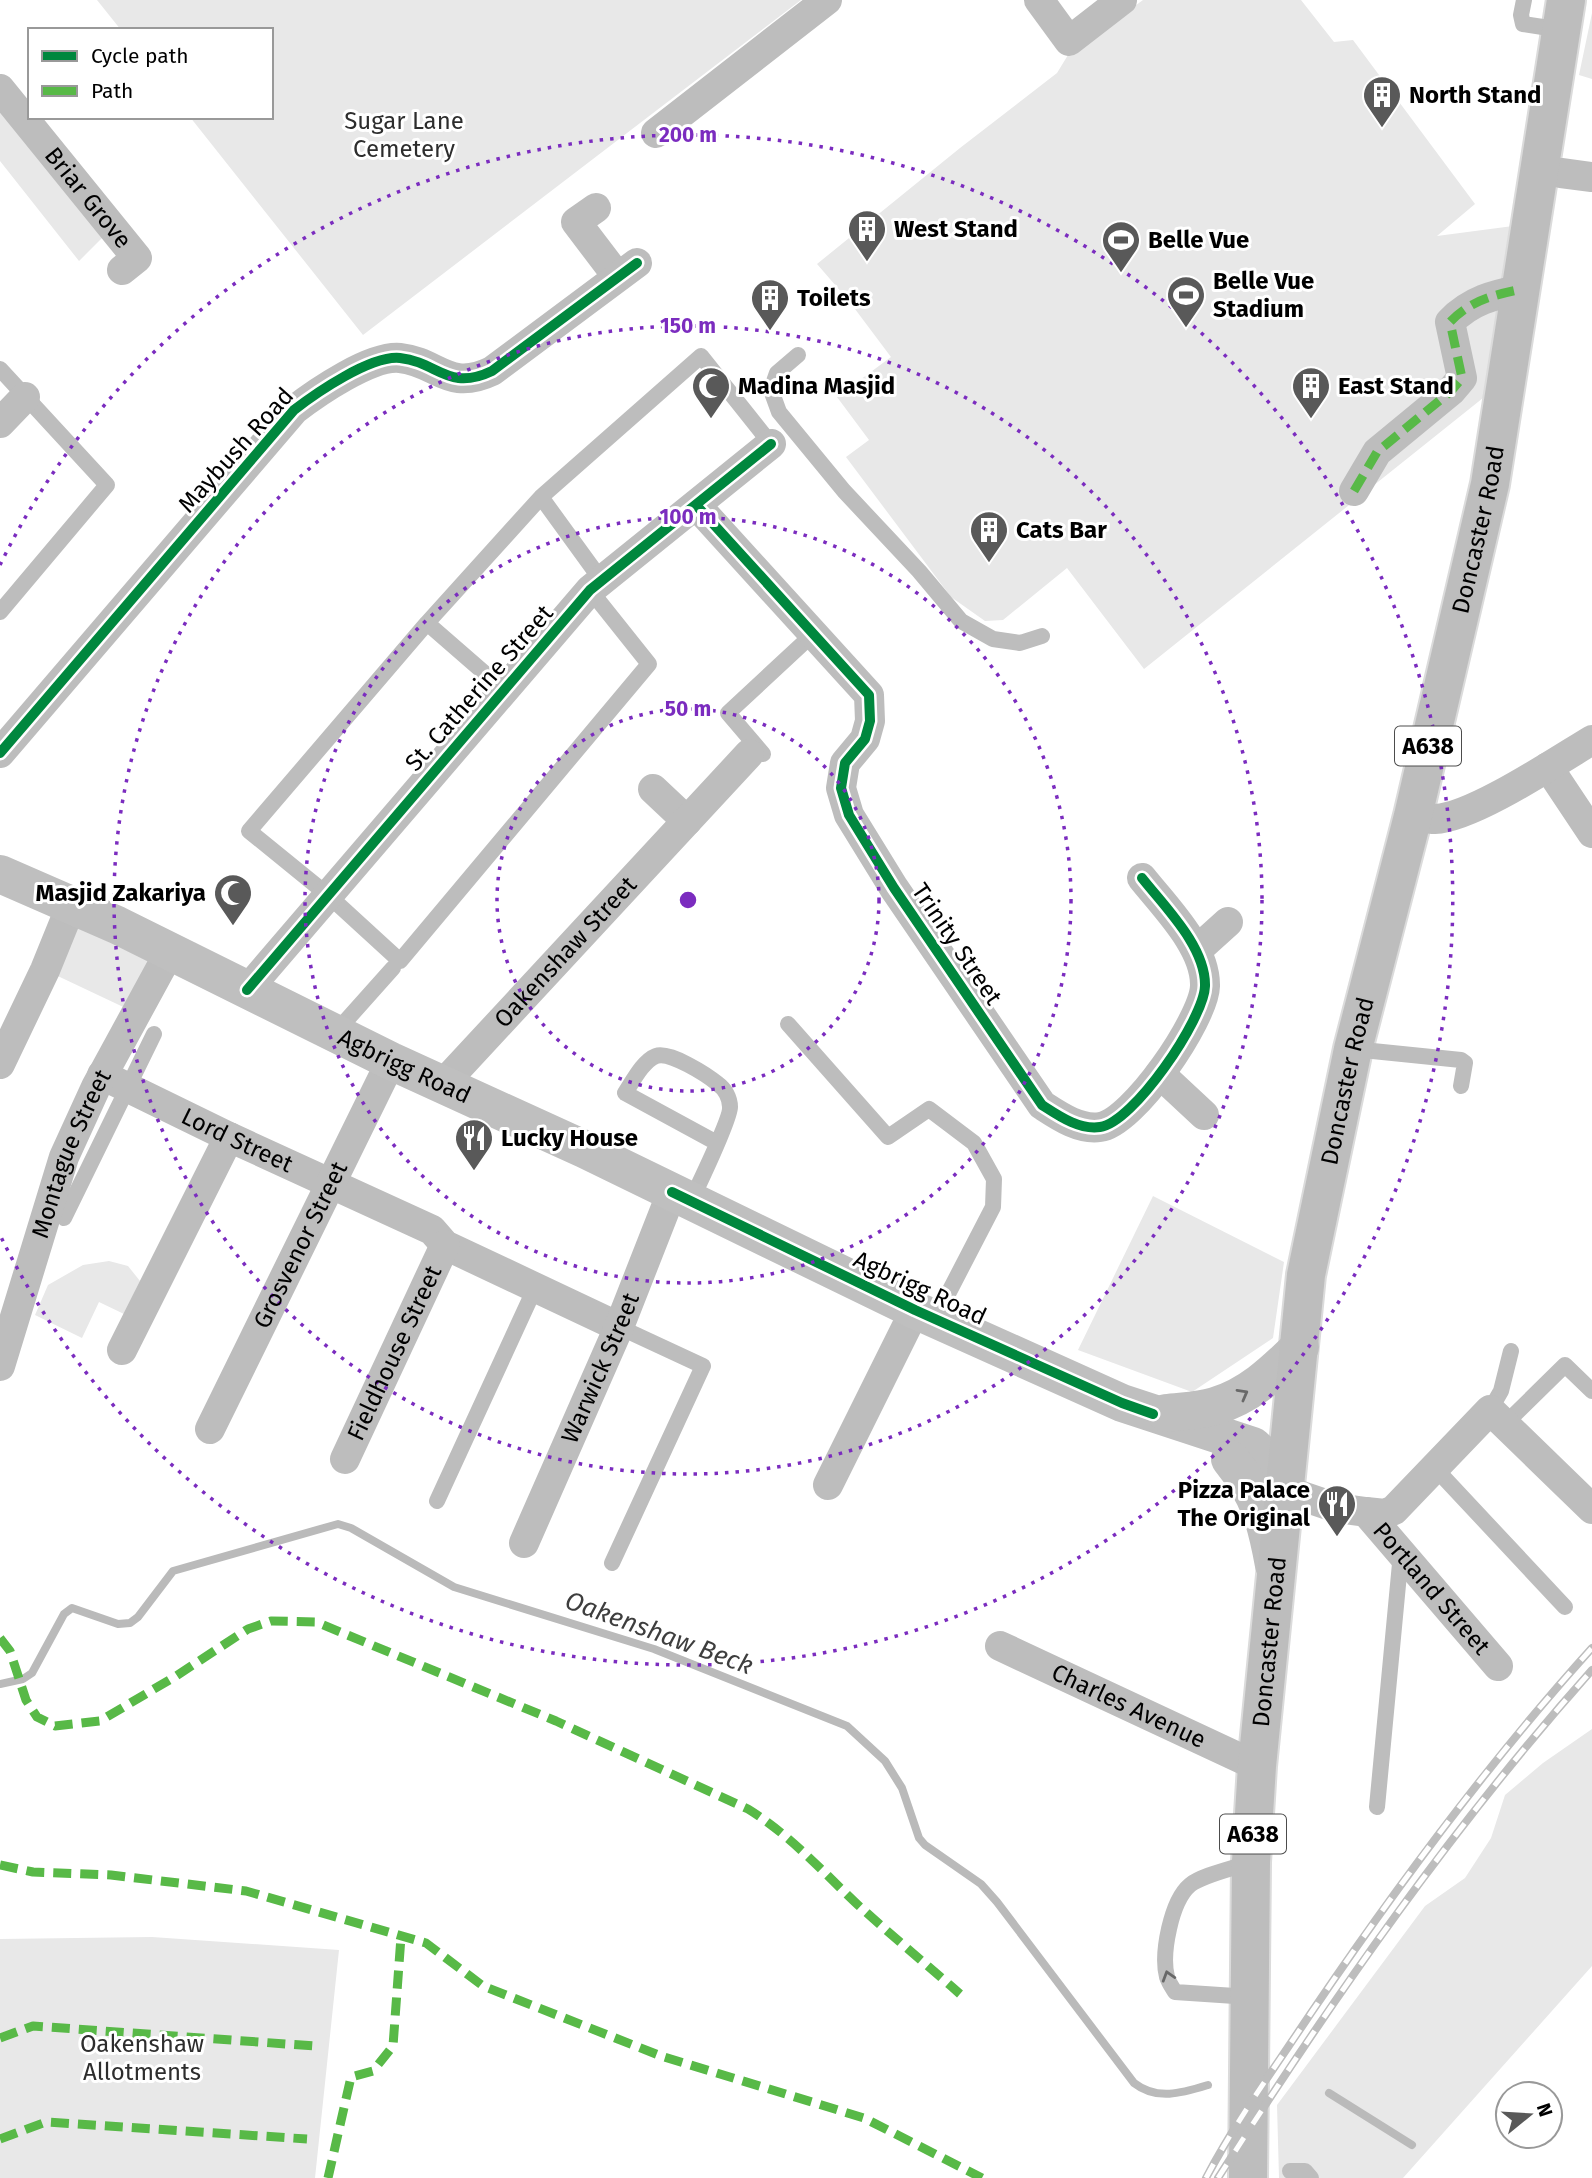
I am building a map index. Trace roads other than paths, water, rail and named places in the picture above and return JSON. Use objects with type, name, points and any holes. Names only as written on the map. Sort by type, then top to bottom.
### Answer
[{"type":"highway","name":"Doncaster Road","points":[[1248,2178],[1251,1862],[1257,1766],[1306,1275],[1353,1049],[1413,816],[1490,484],[1564,15]]},
{"type":"main road","name":"Agbrigg Road","points":[[0,874],[117,926],[391,1061],[584,1149],[925,1315],[1122,1403],[1253,1446],[1271,1463],[1284,1490]]},
{"type":"main road","points":[[1153,1414],[1214,1407],[1238,1398],[1264,1381],[1300,1347]]},
{"type":"main road","name":"Agbrigg Road","points":[[1153,1414],[1284,1490]]},
{"type":"main road","points":[[1230,1459],[1245,1477],[1261,1508],[1276,1574]]},
{"type":"street","points":[[656,133],[827,0]]},
{"type":"street","points":[[1039,0],[1069,41],[1122,0]]},
{"type":"street","name":"Briar Grove","points":[[0,89],[137,258],[122,270]]},
{"type":"street","points":[[1561,173],[1592,177]]},
{"type":"street","name":"Maybush Road","points":[[0,752],[294,410],[314,395],[377,360],[399,358],[421,363],[457,379],[478,378],[492,371],[627,269],[576,222],[596,208]]},
{"type":"street","points":[[1353,491],[1377,452],[1451,391],[1462,378],[1450,322],[1463,309],[1489,296],[1522,289]]},
{"type":"street","points":[[0,423],[25,397]]},
{"type":"street","name":"St. Catherine Street","points":[[247,990],[596,585],[771,444]]},
{"type":"street","name":"Trinity Street","points":[[696,505],[869,695],[870,721],[865,738],[845,763],[841,788],[849,815],[894,888],[1042,1105],[1065,1120],[1100,1127],[1115,1122],[1160,1074],[1201,1007],[1205,985],[1197,950],[1142,878]]},
{"type":"street","points":[[1413,816],[1436,819],[1465,811],[1592,740]]},
{"type":"street","name":"Oakenshaw Street","points":[[443,1084],[687,821],[756,754]]},
{"type":"street","points":[[1548,767],[1592,833]]},
{"type":"street","points":[[653,789],[687,821]]},
{"type":"street","points":[[0,1064],[71,906]]},
{"type":"street","points":[[1197,950],[1228,922]]},
{"type":"street","name":"Montague Street","points":[[0,1366],[64,1157],[115,1081],[169,953]]},
{"type":"street","name":"Grosvenor Street","points":[[210,1429],[391,1061]]},
{"type":"street","points":[[1160,1074],[1204,1115]]},
{"type":"street","name":"Lord Street","points":[[115,1081],[229,1137],[432,1230],[445,1245],[620,1327]]},
{"type":"street","points":[[122,1350],[229,1137]]},
{"type":"street","name":"Warwick Street","points":[[524,1543],[620,1327],[682,1197]]},
{"type":"street","name":"Fieldhouse Street","points":[[345,1459],[445,1245]]},
{"type":"street","points":[[828,1485],[925,1315]]},
{"type":"street","points":[[1366,1512],[1385,1514],[1394,1510],[1434,1467],[1498,1417],[1592,1508]]},
{"type":"street","name":"Portland Street","points":[[1284,1490],[1337,1508],[1366,1512],[1498,1665]]},
{"type":"street","name":"Charles Avenue","points":[[1000,1646],[1257,1766]]},
{"type":"lane","points":[[1524,0],[1521,15],[1523,24],[1564,15]]},
{"type":"lane","points":[[798,355],[777,373],[771,390],[779,412],[844,491],[919,571],[961,621],[993,639],[1020,643],[1042,636]]},
{"type":"lane","points":[[541,497],[649,664],[400,961],[329,896],[249,831],[427,623],[541,497],[701,356],[771,444]]},
{"type":"lane","points":[[0,369],[107,485],[0,612]]},
{"type":"lane","points":[[427,623],[504,690]]},
{"type":"lane","points":[[756,754],[728,713],[812,635]]},
{"type":"lane","points":[[335,1033],[393,968]]},
{"type":"lane","points":[[788,1024],[888,1137],[929,1110],[974,1143],[994,1179],[993,1207],[925,1315]]},
{"type":"lane","name":"Montague Street","points":[[64,1218],[115,1081],[154,1034]]},
{"type":"lane","points":[[1353,1049],[1461,1060],[1465,1063],[1461,1086]]},
{"type":"lane","points":[[682,1197],[717,1143],[731,1110],[727,1094],[719,1084],[672,1056],[659,1055],[648,1060],[625,1093],[717,1143]]},
{"type":"lane","points":[[437,1501],[535,1288]]},
{"type":"lane","points":[[612,1563],[703,1366],[620,1327]]},
{"type":"lane","points":[[1498,1417],[1511,1351]]},
{"type":"lane","points":[[1498,1417],[1565,1365],[1592,1391]]},
{"type":"lane","points":[[1434,1467],[1565,1607]]},
{"type":"lane","points":[[1377,1807],[1401,1553]]},
{"type":"lane","points":[[1250,1997],[1175,1992],[1168,1981],[1165,1964],[1171,1919],[1181,1894],[1191,1883],[1251,1862]]},
{"type":"lane","points":[[1290,2171],[1305,2171],[1311,2178]]},
{"type":"waterway","name":"Oakenshaw Beck","points":[[0,1684],[23,1679],[32,1673],[64,1614],[72,1608],[118,1624],[130,1623],[138,1617],[173,1571],[338,1524],[351,1528],[454,1587],[654,1649],[847,1726],[885,1761],[902,1788],[919,1838],[981,1884],[997,1902],[1134,2083],[1143,2089],[1161,2094],[1179,2093],[1208,2085]]},
{"type":"waterway","name":"Oakenshaw Beck","points":[[1329,2093],[1412,2145]]},
{"type":"railway","points":[[1206,2178],[1270,2074],[1411,1872],[1517,1735],[1592,1648]]},
{"type":"railway","points":[[1218,2178],[1304,2046],[1395,1916],[1490,1791],[1592,1670]]},
{"type":"place","name":"North Stand","points":[[1382,129]]},
{"type":"place","name":"West Stand","points":[[867,263]]},
{"type":"place","name":"Belle Vue","points":[[1121,274]]},
{"type":"place","name":"Belle Vue Stadium","points":[[1186,329]]},
{"type":"place","name":"Toilets","points":[[770,332]]},
{"type":"place","name":"Madina Masjid","points":[[711,420]]},
{"type":"place","name":"East Stand","points":[[1311,420]]},
{"type":"place","name":"Cats Bar","points":[[989,564]]},
{"type":"place","name":"Masjid Zakariya","points":[[233,927]]},
{"type":"place","name":"Lucky House","points":[[474,1172]]},
{"type":"place","name":"Pizza Palace The Original","points":[[1337,1538]]},
{"type":"park label","name":"Sugar Lane Cemetery","points":[[404,135]]},
{"type":"park label","name":"Oakenshaw Allotments","points":[[142,2058]]}]
